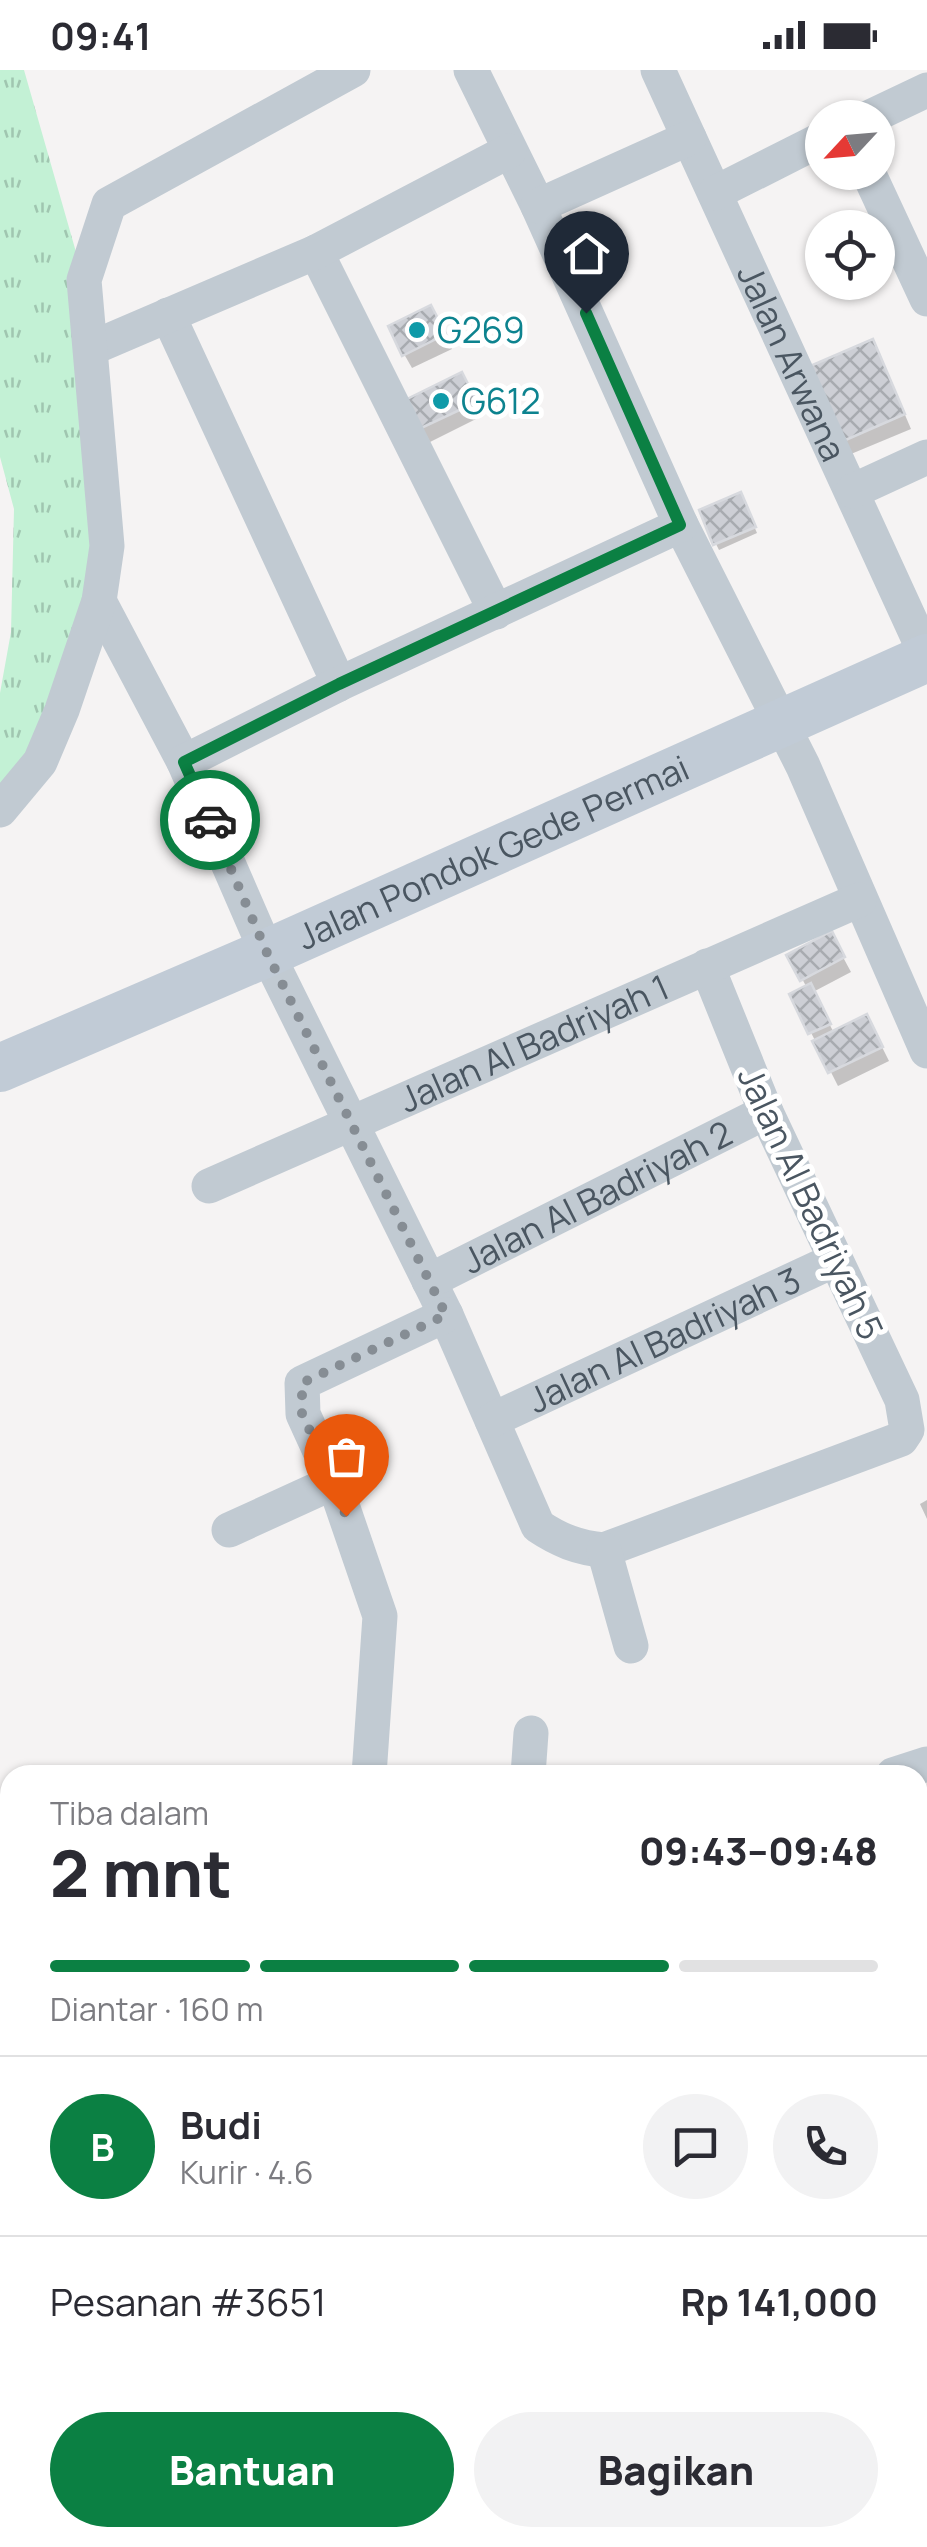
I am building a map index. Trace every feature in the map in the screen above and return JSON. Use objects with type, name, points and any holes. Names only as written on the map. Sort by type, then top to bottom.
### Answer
[{"type":"street","points":[[0,810],[40,762],[62,710],[98,601],[107,546],[84,280],[109,204],[353,70]]},
{"type":"street","points":[[471,70],[538,206],[680,525],[802,766],[927,1051]]},
{"type":"street","name":"Jalan Arwana","points":[[658,70],[927,658]]},
{"type":"street","points":[[895,105],[927,90]]},
{"type":"street","points":[[538,206],[689,138]]},
{"type":"street","points":[[714,192],[805,147]]},
{"type":"street","points":[[92,348],[316,252],[508,151]]},
{"type":"street","points":[[876,190],[927,299]]},
{"type":"street","points":[[316,252],[496,612]]},
{"type":"street","points":[[168,315],[339,684]]},
{"type":"street","points":[[853,491],[927,457]]},
{"type":"street","points":[[184,762],[339,684],[680,525]]},
{"type":"street","points":[[98,601],[184,762],[267,953],[446,1315],[538,1526],[557,1539],[604,1550],[631,1646]]},
{"type":"street","name":"Jalan Pondok Gede Permai","points":[[0,1068],[927,658]]},
{"type":"street","name":"Jalan Al Badriyah 1","points":[[209,1186],[859,900]]},
{"type":"street","name":"Jalan Al Badriyah 5","points":[[604,1550],[901,1439],[907,1430],[902,1400],[766,1112],[707,966]]},
{"type":"street","name":"Jalan Al Badriyah 2","points":[[429,1280],[766,1112]]},
{"type":"street","name":"Jalan Al Badriyah 3","points":[[492,1420],[835,1260]]},
{"type":"street","points":[[371,1765],[380,1616],[334,1482],[302,1414],[302,1383],[446,1315]]},
{"type":"street","points":[[229,1530],[334,1482]]},
{"type":"street","points":[[529,1765],[532,1732]]},
{"type":"green space","points":[[0,70],[24,70],[84,280],[99,601],[0,810],[0,693],[11,632],[14,509],[0,457]]},
{"type":"building","name":"G269","points":[[431,305],[446,334],[402,356],[388,326]]},
{"type":"building","points":[[873,339],[905,414],[841,442],[808,367]]},
{"type":"building","name":"G612","points":[[462,372],[477,402],[419,429],[405,400]]},
{"type":"building","points":[[741,492],[756,527],[713,545],[699,510]]},
{"type":"building","points":[[832,931],[845,957],[800,981],[786,955]]},
{"type":"building","points":[[811,983],[831,1024],[808,1034],[789,994]]},
{"type":"building","points":[[867,1014],[883,1047],[828,1073],[812,1041]]},
{"type":"way so far","points":[[210,820],[267,953],[446,1315],[302,1383],[302,1414],[346,1516]]},
{"type":"place","name":"G269","points":[[417,330]]},
{"type":"place","name":"G612","points":[[441,401]]},
{"type":"route","points":[[210,820],[184,762],[339,684],[680,525],[586,313]]}]
